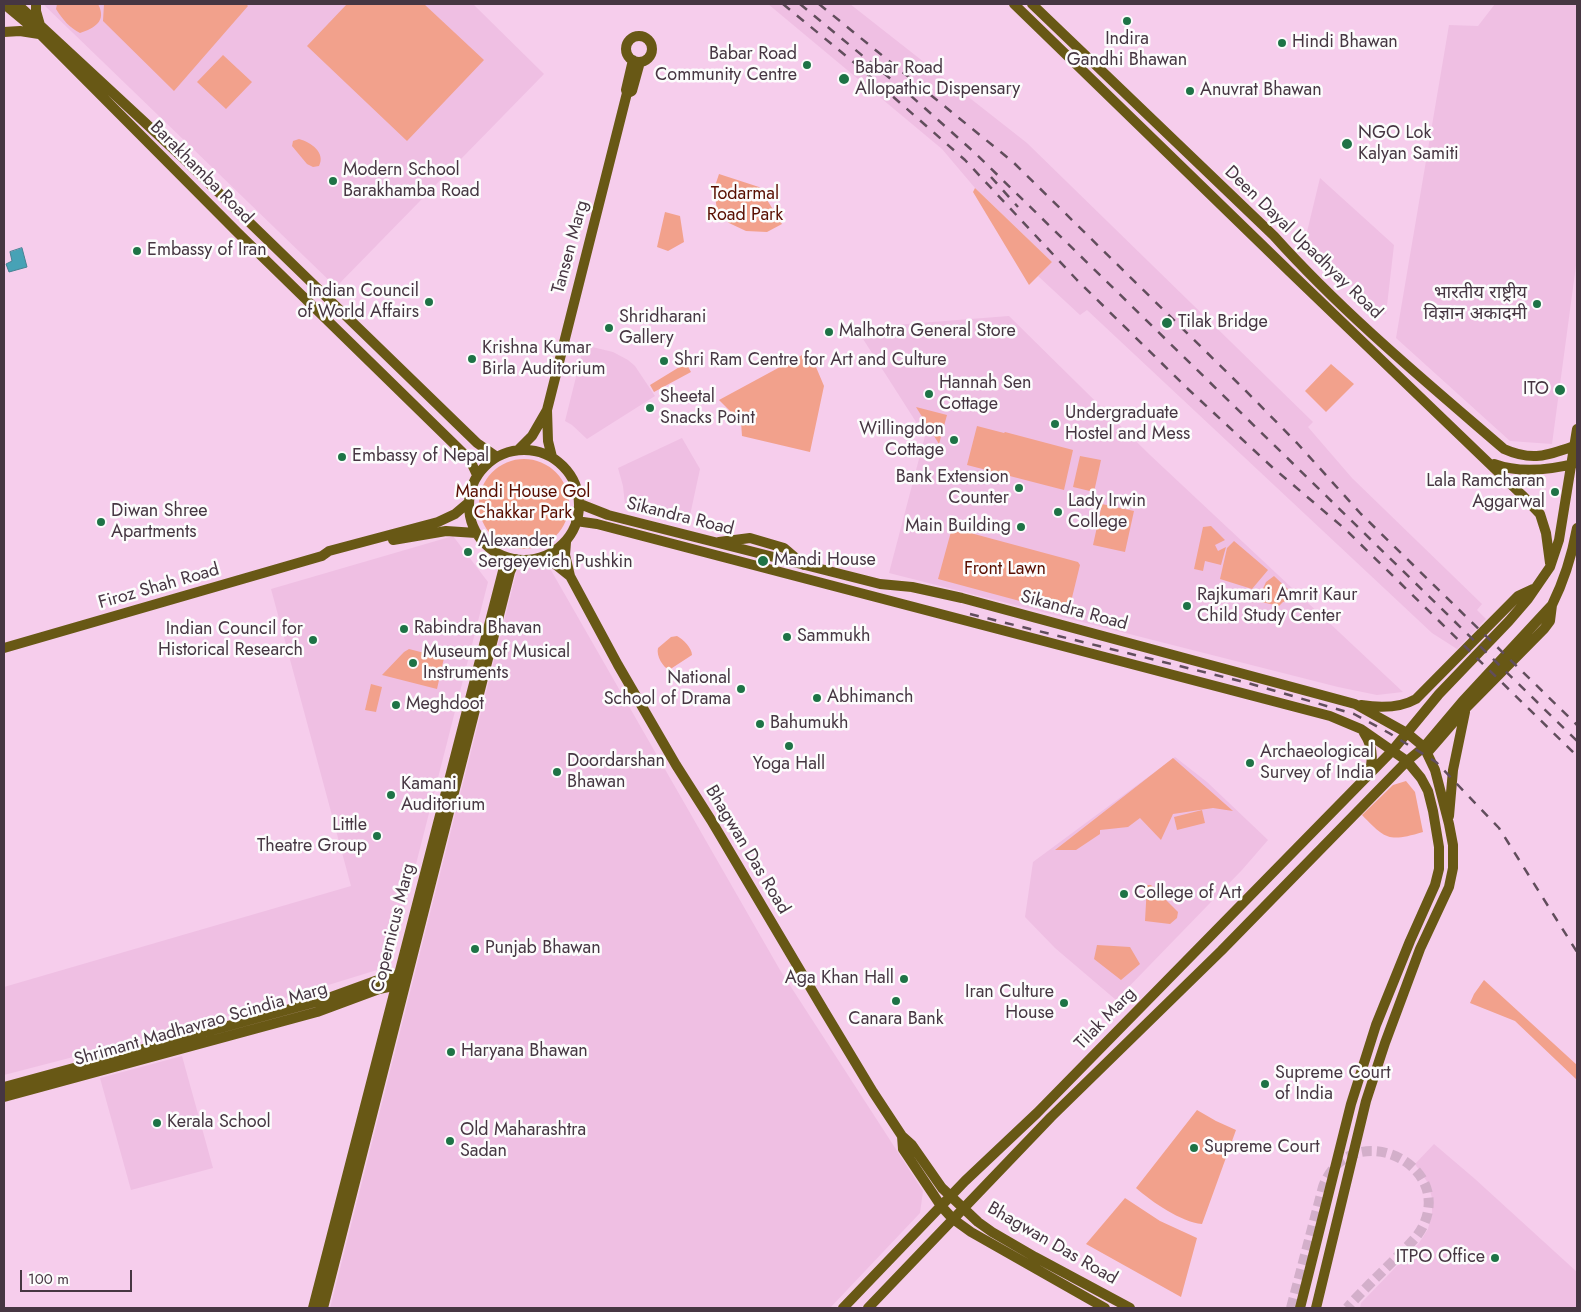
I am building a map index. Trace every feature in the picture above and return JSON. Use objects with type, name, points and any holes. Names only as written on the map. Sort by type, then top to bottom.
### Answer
[{"type":"main road","points":[[4,32],[40,29],[36,4]]},
{"type":"main road","name":"Deen Dayal Upadhyay Road","points":[[1014,4],[1290,272],[1491,463],[1540,514],[1546,533],[1550,567]]},
{"type":"main road","name":"Deen Dayal Upadhyay Road","points":[[1032,4],[1274,236],[1298,263],[1385,346],[1504,448],[1522,455],[1534,457],[1549,455],[1576,446]]},
{"type":"main road","points":[[4,19],[10,5]]},
{"type":"main road","name":"Barakhamba Road","points":[[10,5],[40,29],[181,156],[477,443],[497,457]]},
{"type":"main road","name":"Barakhamba Road","points":[[40,29],[236,232],[470,460],[477,475]]},
{"type":"main road","name":"Tansen Marg","points":[[518,450],[532,436],[547,410],[628,94],[632,91],[636,61]]},
{"type":"main road","name":"Tansen Marg","points":[[547,410],[548,441],[552,457]]},
{"type":"main road","name":"Tilak Marg","points":[[843,1308],[950,1196],[998,1148],[1037,1113],[1392,751],[1439,694],[1509,621],[1536,588],[1550,567],[1560,540],[1575,464],[1577,429]]},
{"type":"main road","points":[[518,450],[539,452],[552,457],[572,477],[578,490],[580,504],[571,535],[559,548],[545,556],[532,560],[516,559],[504,556],[487,546],[476,533],[468,503],[470,491],[477,475],[497,457],[518,450]]},
{"type":"main road","points":[[1491,463],[1514,470],[1575,464]]},
{"type":"main road","name":"Firoz Shah Road","points":[[4,648],[322,556],[329,551],[438,522],[455,514],[468,503]]},
{"type":"main road","name":"Sikandra Road","points":[[580,504],[608,516],[880,584],[912,587],[962,598],[1335,698],[1355,704],[1407,733],[1426,750]]},
{"type":"main road","name":"Sikandra Road","points":[[576,521],[597,524],[1330,716],[1361,729],[1407,761],[1421,778],[1428,791],[1439,845],[1439,869],[1435,885],[1376,1025],[1351,1104],[1300,1308]]},
{"type":"main road","points":[[1426,750],[1469,694],[1552,605],[1574,547],[1577,528]]},
{"type":"main road","name":"Firoz Shah Road","points":[[322,556],[330,558],[393,540],[441,531],[456,530],[476,533]]},
{"type":"main road","name":"Bhagwan Das Road","points":[[566,542],[565,555],[570,576],[676,765],[711,820],[873,1092],[902,1136],[912,1145],[942,1188],[963,1209],[992,1232],[1035,1258],[1130,1308]]},
{"type":"main road","name":"Copernicus Marg","points":[[323,1308],[384,1050],[503,571],[504,556]]},
{"type":"main road","name":"Bhagwan Das Road","points":[[545,556],[570,576]]},
{"type":"main road","name":"Copernicus Marg","points":[[402,979],[510,572],[516,559]]},
{"type":"main road","points":[[1355,704],[1379,707],[1402,705],[1416,699],[1518,596],[1536,588]]},
{"type":"main road","points":[[1426,750],[1544,629],[1550,621],[1552,605]]},
{"type":"main road","points":[[1430,686],[1439,694]]},
{"type":"main road","points":[[1330,716],[1335,716],[1341,711],[1341,704],[1335,698]]},
{"type":"main road","points":[[1449,824],[1453,770],[1466,708]]},
{"type":"main road","points":[[1361,729],[1367,738],[1371,752],[1371,766],[1368,774]]},
{"type":"main road","points":[[1316,1308],[1366,1101],[1385,1042],[1420,949],[1449,887],[1454,868],[1453,845],[1449,824],[1435,770],[1426,750]]},
{"type":"main road","name":"Tilak Marg","points":[[868,1308],[1051,1117],[1188,983],[1407,761],[1426,750]]},
{"type":"main road","points":[[1439,845],[1453,845]]},
{"type":"main road","points":[[1176,972],[1188,983]]},
{"type":"main road","name":"Shrimant Madhavrao Scindia Marg","points":[[4,1087],[322,1000],[378,980],[402,979]]},
{"type":"main road","name":"Shrimant Madhavrao Scindia Marg","points":[[4,1096],[317,1012],[402,979]]},
{"type":"main road","name":"Copernicus Marg","points":[[313,1308],[384,1050]]},
{"type":"main road","name":"Bhagwan Das Road","points":[[902,1136],[903,1149],[941,1206],[953,1219],[971,1232],[1105,1308]]},
{"type":"shaded area","name":"Modern School Barakhamba Road","points":[[43,4],[473,4],[544,74],[336,287]]},
{"type":"shaded area","points":[[768,4],[850,4],[1027,143],[1313,422],[1308,427],[1352,478],[1482,604],[1477,610],[1486,619],[1457,649],[1432,633],[1087,310],[1080,315],[1038,276],[1052,262],[975,188],[942,149]]},
{"type":"shaded area","points":[[1495,4],[1577,4],[1577,258],[1552,444],[1510,441],[1396,338],[1449,25],[1478,26]]},
{"type":"shaded area","points":[[1320,178],[1394,245],[1386,314],[1379,316],[1306,236]]},
{"type":"shaded area","name":"Lady Irwin College","points":[[1009,316],[1150,455],[1403,692],[1377,695],[1338,687],[889,573],[925,436],[856,328]]},
{"type":"shaded area","points":[[584,345],[613,352],[628,360],[635,366],[655,396],[587,439],[565,421]]},
{"type":"shaded area","points":[[682,438],[700,469],[689,520],[625,505],[623,486],[618,468]]},
{"type":"shaded area","points":[[453,536],[488,582],[390,966],[208,1022],[4,1075],[4,987],[351,886],[271,589]]},
{"type":"shaded area","points":[[548,565],[780,970],[923,1191],[920,1213],[830,1308],[330,1308],[517,570]]},
{"type":"shaded area","name":"College of Art","points":[[1175,757],[1207,782],[1268,840],[1242,870],[1116,1000],[1055,948],[1025,917],[1033,862]]},
{"type":"shaded area","name":"Kerala School","points":[[182,1056],[213,1168],[131,1190],[100,1078]]},
{"type":"shaded area","points":[[1434,1144],[1577,1272],[1577,1308],[1360,1308],[1361,1303],[1419,1243],[1428,1229],[1432,1214],[1432,1198],[1428,1183],[1415,1164]]},
{"type":"green space","points":[[57,4],[98,4],[101,15],[100,19],[95,26],[80,33],[64,20],[56,9]]},
{"type":"green space","points":[[104,4],[246,4],[248,6],[174,91],[103,21]]},
{"type":"green space","points":[[347,4],[424,4],[484,60],[407,141],[307,46]]},
{"type":"green space","points":[[223,55],[252,82],[226,109],[197,82]]},
{"type":"green space","points":[[299,139],[312,145],[319,153],[321,161],[319,166],[313,167],[307,164],[292,146],[293,141]]},
{"type":"green space","name":"Todarmal Road Park","points":[[719,174],[759,187],[782,224],[767,232],[746,231],[729,223],[717,210],[714,189]]},
{"type":"green space","points":[[975,188],[1052,262],[1029,285],[973,192]]},
{"type":"green space","points":[[665,212],[680,216],[684,242],[668,251],[657,247]]},
{"type":"green space","points":[[804,354],[816,367],[824,386],[810,452],[742,436],[741,422],[719,400]]},
{"type":"green space","points":[[686,363],[691,372],[654,392],[650,385]]},
{"type":"green space","points":[[1331,364],[1354,384],[1326,412],[1305,391]]},
{"type":"green space","points":[[916,407],[947,415],[939,444]]},
{"type":"green space","points":[[977,426],[1073,450],[1064,490],[967,465]]},
{"type":"green space","points":[[1080,456],[1101,460],[1094,492],[1073,487]]},
{"type":"green space","name":"Mandi House Gol Chakkar Park","points":[[524,459],[541,463],[556,472],[565,487],[569,504],[565,521],[556,536],[541,545],[524,549],[507,545],[492,536],[483,521],[479,504],[483,487],[492,472],[507,463]]},
{"type":"green space","points":[[1102,504],[1134,511],[1125,552],[1093,545]]},
{"type":"green space","points":[[1211,526],[1225,540],[1215,545],[1218,551],[1226,547],[1221,565],[1205,561],[1203,571],[1194,569],[1203,527]]},
{"type":"green space","name":"Front Lawn","points":[[952,528],[1078,562],[1080,565],[1068,614],[938,579]]},
{"type":"green space","points":[[1234,541],[1268,570],[1252,589],[1220,579],[1227,548]]},
{"type":"green space","points":[[1274,576],[1293,594],[1293,600],[1283,602],[1279,606],[1257,601],[1266,582]]},
{"type":"green space","points":[[677,636],[687,644],[692,655],[669,670],[660,661],[658,648],[671,637]]},
{"type":"green space","points":[[409,649],[444,658],[437,689],[382,675]]},
{"type":"green space","points":[[371,684],[382,687],[376,712],[365,710]]},
{"type":"green space","points":[[1173,758],[1233,811],[1213,808],[1173,814],[1161,840],[1140,818],[1128,827],[1100,830],[1100,834],[1076,850],[1055,850]]},
{"type":"green space","points":[[1406,781],[1415,792],[1423,832],[1403,837],[1389,837],[1377,830],[1362,815],[1393,785]]},
{"type":"green space","points":[[1202,810],[1205,823],[1177,830],[1174,817]]},
{"type":"green space","points":[[1147,885],[1151,885],[1178,912],[1177,918],[1170,924],[1145,921]]},
{"type":"green space","points":[[1097,945],[1130,947],[1140,964],[1121,980],[1094,959]]},
{"type":"green space","points":[[1484,980],[1577,1065],[1577,1080],[1515,1021],[1470,1003]]},
{"type":"green space","points":[[1197,1110],[1236,1130],[1202,1224],[1185,1220],[1158,1205],[1136,1188]]},
{"type":"green space","points":[[1125,1198],[1160,1221],[1197,1238],[1181,1297],[1086,1244]]},
{"type":"water","points":[[22,248],[27,267],[9,272],[6,264],[12,261],[10,252]]},
{"type":"tunnel","points":[[1291,1308],[1323,1187],[1336,1166],[1353,1154],[1373,1151],[1393,1155],[1411,1166],[1424,1181],[1429,1201],[1424,1224],[1411,1243],[1347,1308]]},
{"type":"railway","points":[[783,4],[857,65],[965,160],[1077,280],[1188,389],[1272,467],[1345,529],[1577,756]]},
{"type":"railway","points":[[800,4],[910,95],[974,152],[1577,741]]},
{"type":"railway","points":[[819,4],[1013,162],[1244,389],[1297,443],[1361,514],[1577,725]]},
{"type":"railway","points":[[991,177],[1018,207]]},
{"type":"railway","points":[[970,614],[1248,683],[1354,714],[1389,733],[1436,762],[1499,828],[1577,952]]},
{"type":"place","name":"Indira Gandhi Bhawan","points":[[1127,21]]},
{"type":"place","name":"Hindi Bhawan","points":[[1282,43]]},
{"type":"place","name":"Babar Road Community Centre","points":[[807,65]]},
{"type":"place","name":"Babar Road Allopathic Dispensary","points":[[844,79]]},
{"type":"place","name":"Anuvrat Bhawan","points":[[1190,91]]},
{"type":"place","name":"NGO Lok Kalyan Samiti","points":[[1347,144]]},
{"type":"place","name":"Modern School Barakhamba Road","points":[[333,181]]},
{"type":"place","name":"Embassy of Iran","points":[[137,251]]},
{"type":"place","name":"Indian Council of World Affairs","points":[[429,302]]},
{"type":"place","name":"भारतीय राष्ट्रीय विज्ञान अकादमी","points":[[1537,304]]},
{"type":"place","name":"Tilak Bridge","points":[[1167,323]]},
{"type":"place","name":"Shridharani Gallery","points":[[609,328]]},
{"type":"place","name":"Malhotra General Store","points":[[829,332]]},
{"type":"place","name":"Krishna Kumar Birla Auditorium","points":[[472,359]]},
{"type":"place","name":"Shri Ram Centre for Art and Culture","points":[[664,361]]},
{"type":"place","name":"ITO","points":[[1560,390]]},
{"type":"place","name":"Hannah Sen Cottage","points":[[929,394]]},
{"type":"place","name":"Sheetal Snacks Point","points":[[650,408]]},
{"type":"place","name":"Undergraduate Hostel and Mess","points":[[1055,424]]},
{"type":"place","name":"Willingdon Cottage","points":[[954,440]]},
{"type":"place","name":"Embassy of Nepal","points":[[342,457]]},
{"type":"place","name":"Bank Extension Counter","points":[[1019,488]]},
{"type":"place","name":"Lala Ramcharan Aggarwal","points":[[1555,492]]},
{"type":"place","name":"Lady Irwin College","points":[[1058,512]]},
{"type":"place","name":"Diwan Shree Apartments","points":[[101,522]]},
{"type":"place","name":"Main Building","points":[[1021,527]]},
{"type":"place","name":"Alexander Sergeyevich Pushkin","points":[[468,552]]},
{"type":"place","name":"Mandi House","points":[[763,561]]},
{"type":"place","name":"Rajkumari Amrit Kaur Child Study Center","points":[[1187,606]]},
{"type":"place","name":"Rabindra Bhavan","points":[[404,629]]},
{"type":"place","name":"Sammukh","points":[[787,637]]},
{"type":"place","name":"Indian Council for Historical Research","points":[[313,640]]},
{"type":"place","name":"Museum of Musical Instruments","points":[[413,663]]},
{"type":"place","name":"National School of Drama","points":[[741,689]]},
{"type":"place","name":"Abhimanch","points":[[817,698]]},
{"type":"place","name":"Meghdoot","points":[[396,705]]},
{"type":"place","name":"Bahumukh","points":[[760,724]]},
{"type":"place","name":"Yoga Hall","points":[[789,746]]},
{"type":"place","name":"Archaeological Survey of India","points":[[1250,763]]},
{"type":"place","name":"Doordarshan Bhawan","points":[[557,772]]},
{"type":"place","name":"Kamani Auditorium","points":[[391,795]]},
{"type":"place","name":"Little Theatre Group","points":[[377,836]]},
{"type":"place","name":"College of Art","points":[[1124,894]]},
{"type":"place","name":"Punjab Bhawan","points":[[475,949]]},
{"type":"place","name":"Aga Khan Hall","points":[[904,979]]},
{"type":"place","name":"Canara Bank","points":[[896,1001]]},
{"type":"place","name":"Iran Culture House","points":[[1064,1003]]},
{"type":"place","name":"Haryana Bhawan","points":[[451,1052]]},
{"type":"place","name":"Supreme Court of India","points":[[1265,1084]]},
{"type":"place","name":"Kerala School","points":[[157,1123]]},
{"type":"place","name":"Old Maharashtra Sadan","points":[[450,1141]]},
{"type":"place","name":"Supreme Court","points":[[1194,1148]]},
{"type":"place","name":"ITPO Office","points":[[1495,1258]]}]
